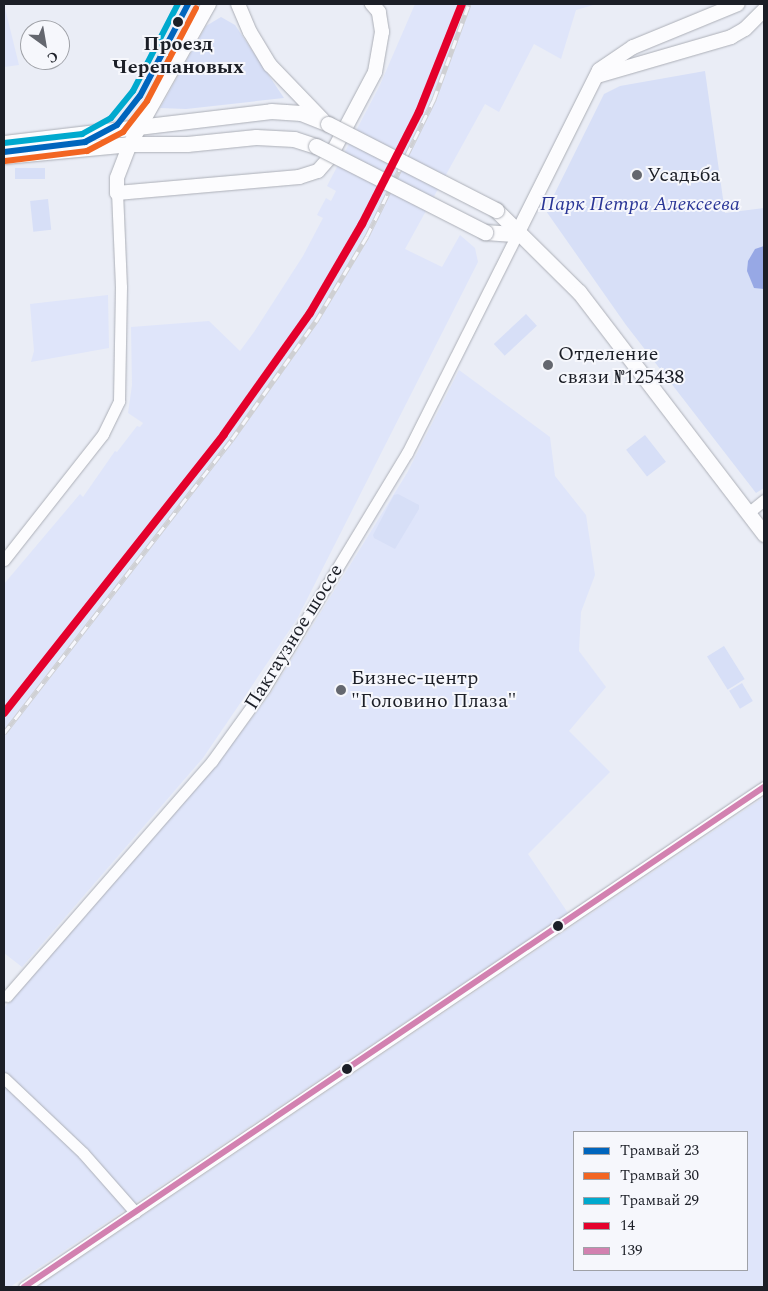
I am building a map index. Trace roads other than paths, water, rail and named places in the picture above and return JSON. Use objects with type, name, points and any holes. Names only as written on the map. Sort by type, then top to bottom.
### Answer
[{"type":"main road","points":[[4,143],[271,111],[301,113],[328,124],[496,210],[518,234],[539,250],[582,296],[764,534]]},
{"type":"main road","points":[[4,156],[130,144],[272,138],[294,139],[316,146],[485,232],[518,234]]},
{"type":"street","points":[[4,560],[103,434],[119,401],[121,287],[116,193],[117,178],[130,144],[209,4]]},
{"type":"street","points":[[238,4],[250,32],[270,65],[298,98],[328,124]]},
{"type":"street","points":[[518,234],[595,78],[617,55],[738,4]]},
{"type":"street","points":[[116,193],[299,177],[318,171],[330,157],[375,72],[382,32],[375,5]]},
{"type":"street","points":[[595,78],[614,69],[731,37],[745,29],[764,10]]},
{"type":"street","name":"Пакгаузное шоссе","points":[[7,996],[212,760],[264,689],[407,453],[518,234]]},
{"type":"street","points":[[748,513],[764,500]]},
{"type":"street","points":[[24,1287],[764,786]]},
{"type":"street","points":[[4,1078],[83,1153],[135,1212]]},
{"type":"water","points":[[764,246],[764,289],[754,288],[747,271],[748,261],[755,249]]},
{"type":"railway","points":[[4,733],[232,439],[316,321],[367,236],[434,99],[469,4]]},
{"type":"tram line","name":"29","points":[[4,143],[82,134],[111,118],[133,91],[178,4]]},
{"type":"tram line","name":"23","points":[[4,152],[85,142],[117,125],[140,96],[188,4]]},
{"type":"tram line","name":"30","points":[[5,161],[87,151],[123,132],[147,101],[196,8]]},
{"type":"place","name":"Проезд Черепановых","points":[[178,22]]},
{"type":"place","name":"Усадьба","points":[[637,175]]},
{"type":"place","name":"Отделение связи №125438","points":[[548,365]]},
{"type":"place","name":"Бизнес-центр \"Головино Плаза\"","points":[[341,690]]},
{"type":"park label","name":"Парк Петра Алексеева","points":[[640,204]]}]
